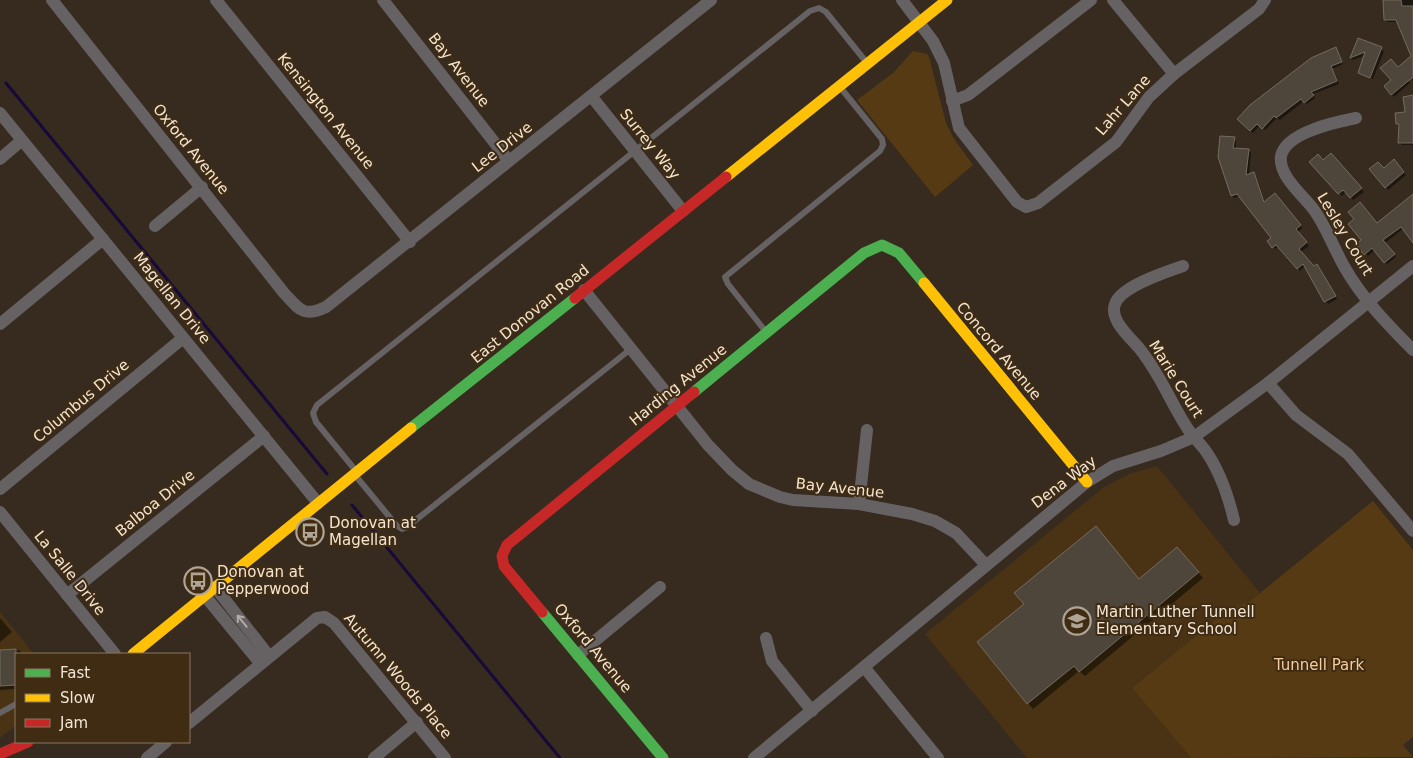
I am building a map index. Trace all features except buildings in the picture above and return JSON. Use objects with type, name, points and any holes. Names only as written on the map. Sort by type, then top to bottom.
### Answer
[{"type":"street","name":"Oxford Avenue","points":[[52,0],[202,187],[284,293],[300,310],[309,313]]},
{"type":"street","name":"Kensington Avenue","points":[[216,0],[410,242]]},
{"type":"street","name":"Bay Avenue","points":[[383,0],[510,161]]},
{"type":"street","name":"Lee Drive","points":[[309,313],[326,307],[410,242],[712,0]]},
{"type":"street","points":[[902,0],[933,40],[944,63],[952,101],[968,95],[1091,0]]},
{"type":"street","name":"East Donovan Road","points":[[135,653],[318,503],[947,0]]},
{"type":"street","points":[[1113,0],[1174,74]]},
{"type":"street","name":"Lahr Lane","points":[[952,101],[959,128],[1017,202],[1026,207],[1038,203],[1116,142],[1149,97],[1174,74],[1259,8],[1265,0]]},
{"type":"street","name":"Surrey Way","points":[[592,97],[684,211]]},
{"type":"street","name":"Magellan Drive","points":[[0,113],[318,503]]},
{"type":"street","name":"Lesley Court","points":[[1356,118],[1319,126],[1291,142],[1281,155],[1281,162],[1292,183],[1315,211],[1345,269],[1368,301]]},
{"type":"street","points":[[0,159],[22,141]]},
{"type":"street","points":[[155,226],[202,187]]},
{"type":"street","points":[[0,324],[103,239]]},
{"type":"street","name":"Harding Avenue","points":[[502,556],[507,545],[677,405],[864,254],[882,245]]},
{"type":"street","name":"Concord Avenue","points":[[882,245],[899,254],[1088,482]]},
{"type":"street","name":"Marie Court","points":[[1183,266],[1147,280],[1123,293],[1114,305],[1114,313],[1119,325],[1149,361],[1194,437]]},
{"type":"street","name":"Dena Way","points":[[754,758],[1088,482],[1113,466],[1161,451],[1194,437],[1268,383],[1413,266]]},
{"type":"street","name":"Bay Avenue","points":[[584,290],[708,445],[732,470],[749,484],[792,500],[859,504],[912,514],[936,521],[956,533],[986,565]]},
{"type":"street","points":[[1368,301],[1413,350]]},
{"type":"street","name":"Columbus Drive","points":[[0,489],[183,338]]},
{"type":"street","points":[[1268,383],[1296,415],[1348,454],[1413,531]]},
{"type":"street","points":[[859,504],[866,430]]},
{"type":"street","name":"Balboa Drive","points":[[67,595],[264,436]]},
{"type":"street","points":[[1194,437],[1206,451],[1227,491],[1234,520]]},
{"type":"street","name":"La Salle Drive","points":[[0,512],[114,653]]},
{"type":"street","name":"Oxford Avenue","points":[[502,556],[504,566],[663,758]]},
{"type":"street","points":[[215,587],[265,659]]},
{"type":"street","points":[[578,655],[660,587]]},
{"type":"street","points":[[205,596],[265,659]]},
{"type":"street","name":"Autumn Woods Place","points":[[265,659],[317,618],[324,617],[334,623],[445,758]]},
{"type":"street","points":[[766,638],[772,661],[812,711]]},
{"type":"street","points":[[190,722],[265,659]]},
{"type":"street","points":[[864,667],[938,758]]},
{"type":"street","points":[[374,758],[417,722]]},
{"type":"street","points":[[0,754],[27,743]]},
{"type":"street","points":[[19,758],[27,743]]},
{"type":"street","points":[[147,758],[165,743]]},
{"type":"lane","points":[[632,348],[407,527],[402,529],[397,526],[316,422],[313,413],[317,405],[810,11],[819,8],[826,12],[868,64]]},
{"type":"lane","points":[[767,332],[728,284],[725,277],[880,151],[883,145],[882,139],[839,86]]},
{"type":"lane","points":[[0,713],[15,705]]},
{"type":"shaded area","name":"Martin Luther Tunnell Elementary School","points":[[1157,466],[1260,593],[1249,602],[1230,608],[1132,688],[1191,758],[1027,758],[925,634],[1104,487],[1129,474]]},
{"type":"shaded area","points":[[0,612],[33,653],[15,653],[15,726],[0,738]]},
{"type":"green space","points":[[913,51],[927,54],[929,57],[946,123],[954,139],[973,165],[935,197],[857,100],[893,73]]},
{"type":"green space","name":"Tunnell Park","points":[[1373,501],[1413,550],[1413,737],[1403,745],[1413,757],[1191,758],[1132,688],[1230,608],[1249,602]]},
{"type":"waterway","points":[[6,83],[327,474]]},
{"type":"waterway","points":[[352,505],[560,758]]},
{"type":"traffic: fast","points":[[694,392],[864,253],[882,245],[899,253],[924,283]]},
{"type":"traffic: fast","points":[[411,428],[575,298]]},
{"type":"traffic: fast","points":[[542,612],[663,758]]},
{"type":"traffic: slow","points":[[726,177],[947,0]]},
{"type":"traffic: slow","points":[[924,283],[1087,482]]},
{"type":"traffic: slow","points":[[134,653],[411,428]]},
{"type":"traffic: jam","points":[[575,298],[726,177]]},
{"type":"traffic: jam","points":[[542,612],[504,566],[502,556],[507,545],[694,392]]},
{"type":"traffic: jam","points":[[0,754],[26,743]]},
{"type":"place","name":"Donovan at Magellan","points":[[310,532]]},
{"type":"place","name":"Donovan at Pepperwood","points":[[198,581]]},
{"type":"place","name":"Martin Luther Tunnell Elementary School","points":[[1077,621]]}]
